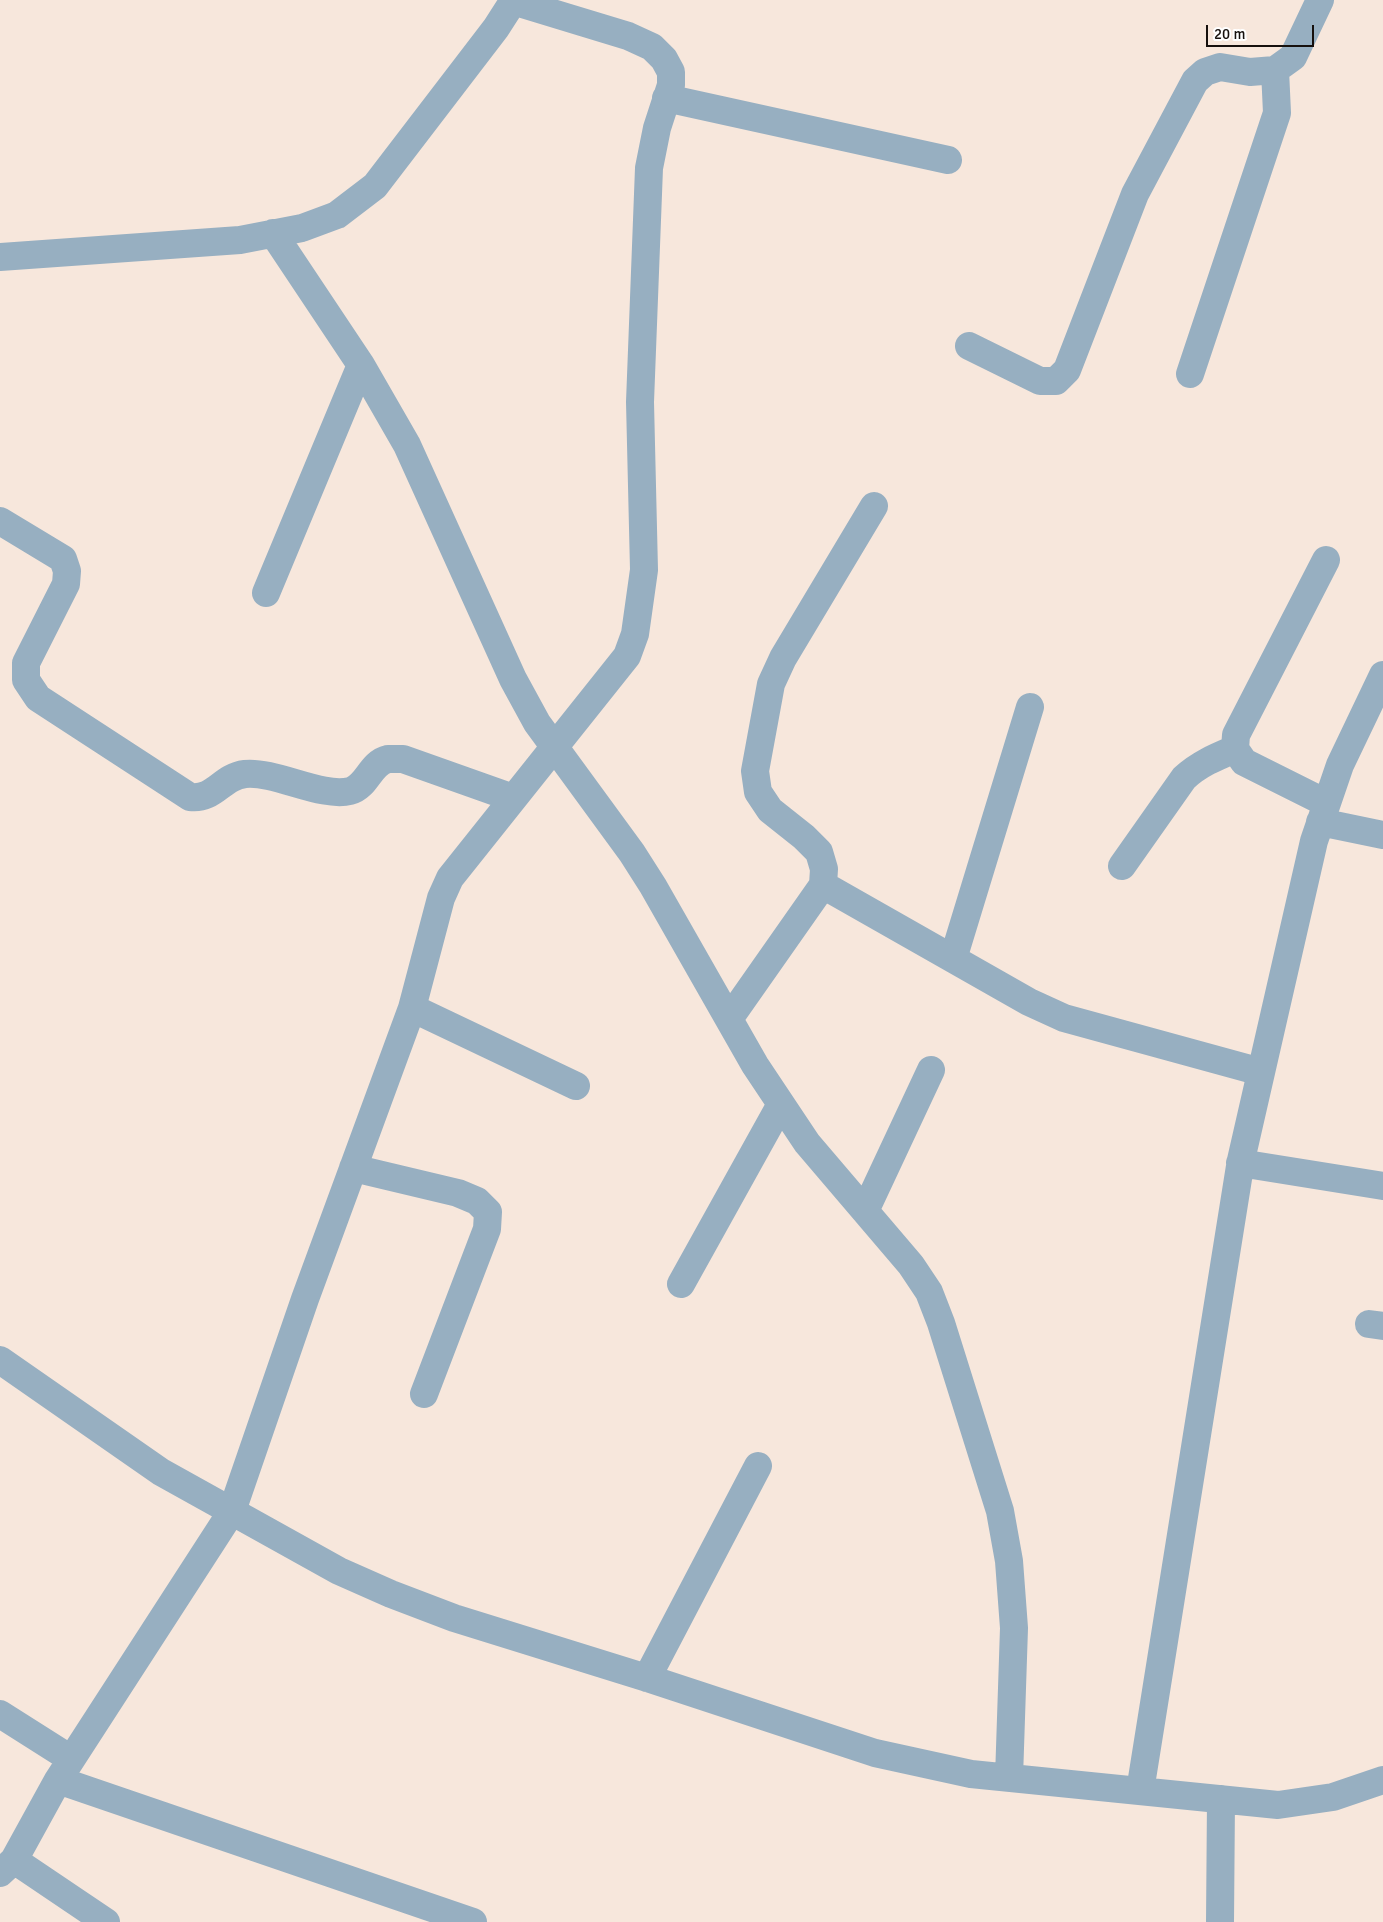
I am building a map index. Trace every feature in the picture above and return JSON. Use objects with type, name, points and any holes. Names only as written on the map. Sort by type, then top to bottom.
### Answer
[{"type":"street","points":[[969,346],[1040,382],[1056,381],[1067,370],[1135,194],[1195,81],[1205,72],[1220,67],[1250,72],[1275,70],[1293,58],[1320,0]]},
{"type":"street","points":[[0,257],[240,240],[302,228],[337,215],[375,186],[496,28],[513,1],[628,36],[652,47],[664,59],[671,72],[671,85],[657,128],[649,168],[640,402],[644,570],[635,634],[627,656],[450,878],[441,898],[412,1008],[305,1299],[232,1511],[65,1770],[7,1866],[106,1922]]},
{"type":"street","points":[[1190,374],[1277,113],[1275,70]]},
{"type":"street","points":[[666,98],[948,160]]},
{"type":"street","points":[[273,233],[361,366],[407,445],[512,679],[536,723],[648,878],[729,1019],[808,1144],[911,1264],[928,1292],[941,1323],[1000,1511],[1009,1561],[1014,1628],[1009,1778]]},
{"type":"street","points":[[266,593],[361,366]]},
{"type":"street","points":[[729,1019],[823,885],[824,869],[820,852],[770,810],[758,792],[755,771],[771,684],[783,658],[874,506]]},
{"type":"street","points":[[0,521],[62,559],[67,571],[66,584],[26,663],[26,680],[38,698],[190,798],[200,799],[210,795],[228,779],[244,774],[259,775],[337,792],[352,790],[364,780],[374,767],[387,760],[403,760],[513,798]]},
{"type":"street","points":[[1326,560],[1236,735],[1235,749],[1244,762],[1323,812],[1383,836]]},
{"type":"street","points":[[1140,1791],[1240,1163],[1323,812],[1340,765],[1383,675]]},
{"type":"street","points":[[953,959],[1030,707]]},
{"type":"street","points":[[1122,866],[1184,778],[1200,765],[1235,749]]},
{"type":"street","points":[[823,885],[1029,1002],[1064,1018],[1261,1072]]},
{"type":"street","points":[[412,1008],[576,1086]]},
{"type":"street","points":[[865,1210],[931,1070]]},
{"type":"street","points":[[681,1284],[781,1104]]},
{"type":"street","points":[[1240,1163],[1383,1186]]},
{"type":"street","points":[[353,1168],[458,1193],[477,1201],[488,1212],[488,1230],[424,1394]]},
{"type":"street","points":[[0,1360],[161,1472],[339,1571],[391,1594],[454,1618],[647,1678],[875,1753],[971,1774],[1278,1804],[1333,1797],[1383,1780]]},
{"type":"street","points":[[647,1678],[758,1466]]},
{"type":"street","points":[[0,1714],[65,1770],[473,1922]]},
{"type":"street","points":[[1220,1922],[1221,1799]]}]
